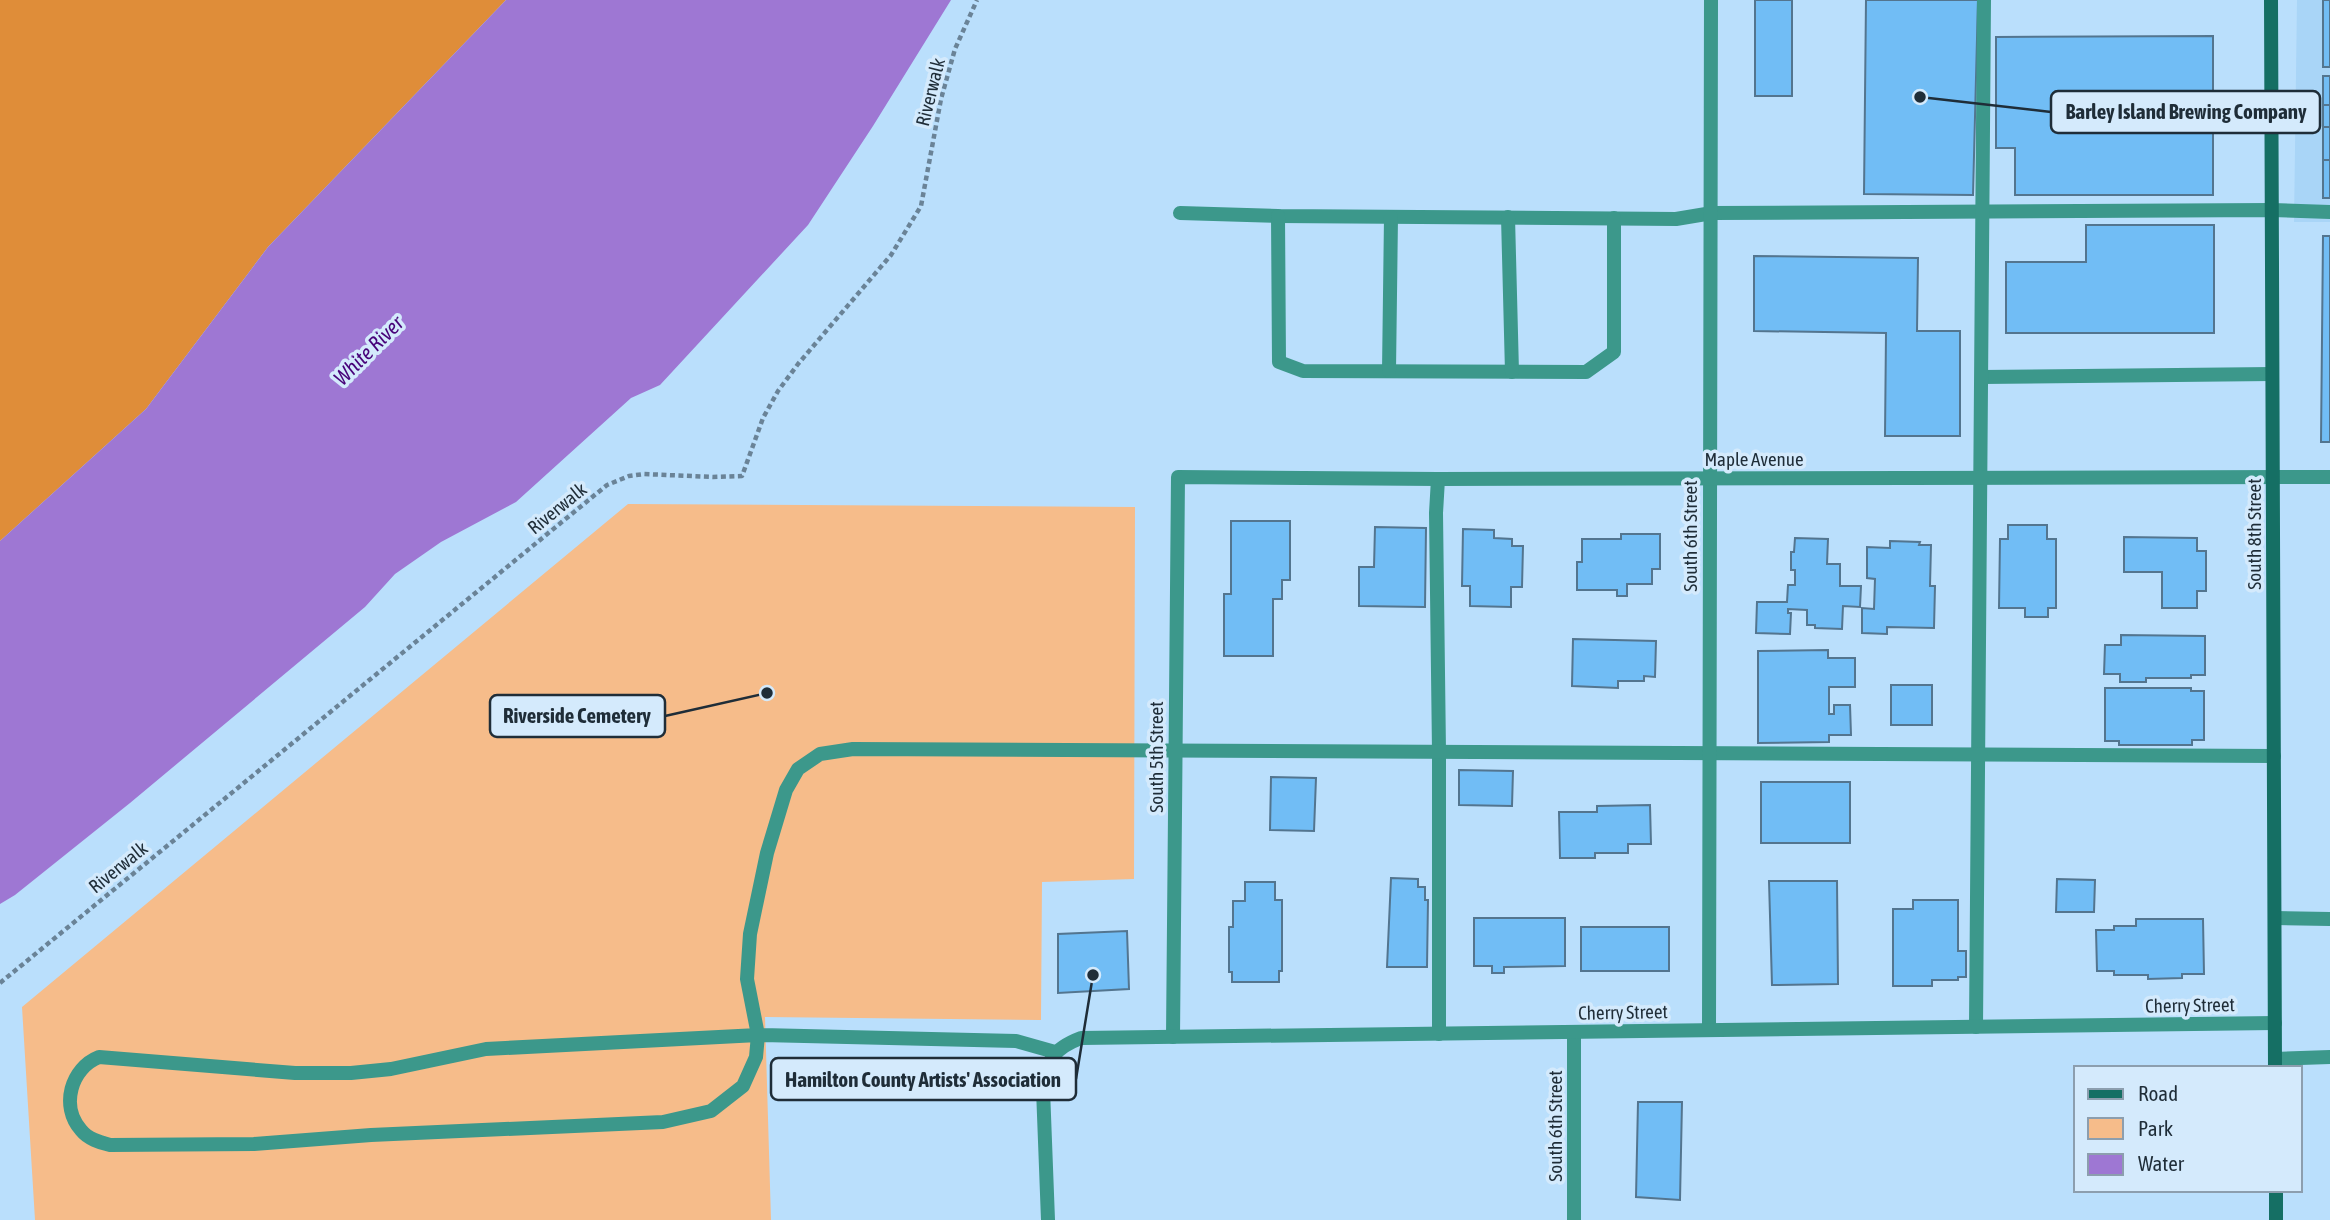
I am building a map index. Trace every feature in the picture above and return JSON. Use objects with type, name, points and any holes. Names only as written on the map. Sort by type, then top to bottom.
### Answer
[{"type":"street","name":"South 6th Street","points":[[1709,1030],[1711,0]]},
{"type":"street","points":[[1976,1027],[1984,0]]},
{"type":"street","name":"South 8th Street","points":[[2271,0],[2275,1063]]},
{"type":"street","points":[[1180,213],[1676,219],[1712,213],[2330,212]]},
{"type":"street","points":[[1278,216],[1279,362],[1303,371],[1586,372],[1614,352],[1614,218]]},
{"type":"street","points":[[1389,371],[1391,217]]},
{"type":"street","points":[[1508,218],[1511,372]]},
{"type":"street","points":[[1982,377],[2272,374]]},
{"type":"street","name":"Maple Avenue","points":[[1178,477],[2330,477]]},
{"type":"street","name":"South 5th Street","points":[[1173,1037],[1178,477]]},
{"type":"street","points":[[1438,479],[1439,1034]]},
{"type":"street","points":[[1048,1220],[1043,1089],[1047,1068],[1055,1052],[1016,1041],[758,1035],[486,1049],[391,1069],[351,1073],[295,1073],[99,1057],[88,1061],[71,1088],[73,1119],[82,1132],[94,1140],[110,1145],[254,1144],[370,1135],[663,1122],[711,1111],[743,1086],[756,1057],[758,1035],[747,979],[750,934],[764,867],[786,790],[798,769],[820,754],[853,748],[2274,756]]},
{"type":"street","points":[[2275,918],[2330,919]]},
{"type":"street","name":"Cherry Street","points":[[1055,1052],[1082,1038],[2275,1023]]},
{"type":"street","name":"South 6th Street","points":[[1574,1032],[1574,1220]]},
{"type":"street","points":[[2275,1063],[2330,1058]]},
{"type":"street","points":[[2276,1192],[2276,1220]]},
{"type":"path","name":"Riverwalk","points":[[0,983],[607,485],[629,476],[645,474],[713,477],[743,475],[763,418],[778,391],[798,363],[891,255],[921,206],[941,99],[956,49],[977,0]]},
{"type":"shaded area","points":[[0,0],[506,0],[268,247],[146,409],[0,541]]},
{"type":"shaded area","points":[[2297,0],[2330,0],[2330,222],[2294,222]]},
{"type":"green space","points":[[628,504],[1135,507],[1134,879],[1042,882],[1041,1020],[765,1017],[771,1220],[35,1220],[22,1007]]},
{"type":"water","name":"White River","points":[[506,0],[951,0],[808,225],[660,385],[631,398],[516,502],[441,542],[395,574],[365,607],[130,803],[0,904],[0,541],[146,409],[268,247]]},
{"type":"building","points":[[1755,0],[1792,0],[1792,96],[1755,96]]},
{"type":"building","points":[[1866,0],[1978,0],[1973,195],[1864,194]]},
{"type":"building","points":[[2323,0],[2330,0],[2330,67],[2323,67]]},
{"type":"building","points":[[2213,36],[2213,195],[2015,195],[2015,148],[1996,148],[1996,37]]},
{"type":"building","points":[[2323,76],[2330,76],[2330,105],[2323,105]]},
{"type":"building","points":[[2323,105],[2330,105],[2330,127],[2323,127]]},
{"type":"building","points":[[2323,127],[2330,127],[2330,160],[2323,160]]},
{"type":"building","points":[[2323,160],[2330,160],[2330,198],[2323,198]]},
{"type":"building","points":[[2086,225],[2214,225],[2214,333],[2006,333],[2006,262],[2086,262]]},
{"type":"building","points":[[2323,236],[2330,236],[2330,442],[2321,442]]},
{"type":"building","points":[[1754,256],[1918,258],[1917,331],[1960,331],[1960,436],[1885,436],[1886,333],[1754,331]]},
{"type":"building","points":[[1231,521],[1290,521],[1290,580],[1282,580],[1282,599],[1273,599],[1273,656],[1224,656],[1224,594],[1231,594]]},
{"type":"building","points":[[2008,525],[2047,525],[2047,539],[2056,539],[2056,608],[2048,608],[2048,617],[2025,617],[2025,608],[1999,608],[2000,539],[2008,539]]},
{"type":"building","points":[[1375,527],[1426,528],[1425,607],[1359,606],[1359,567],[1374,567]]},
{"type":"building","points":[[1463,529],[1494,530],[1494,538],[1512,539],[1512,546],[1523,546],[1522,587],[1511,587],[1511,607],[1470,606],[1470,586],[1462,586]]},
{"type":"building","points":[[1621,534],[1660,534],[1660,569],[1652,569],[1652,584],[1627,584],[1627,596],[1617,596],[1617,590],[1577,590],[1577,562],[1582,562],[1582,539],[1621,539]]},
{"type":"building","points":[[2124,537],[2197,538],[2197,551],[2206,551],[2206,591],[2197,591],[2197,608],[2162,608],[2162,572],[2124,572]]},
{"type":"building","points":[[1795,538],[1828,539],[1827,564],[1840,564],[1840,586],[1861,586],[1860,607],[1843,606],[1842,629],[1815,628],[1815,625],[1807,625],[1807,610],[1788,609],[1788,613],[1791,613],[1790,634],[1756,633],[1757,602],[1787,602],[1788,585],[1795,585],[1795,570],[1791,570],[1791,552],[1794,552]]},
{"type":"building","points":[[1890,541],[1931,545],[1930,586],[1935,586],[1934,628],[1887,627],[1887,634],[1862,633],[1862,608],[1874,609],[1875,579],[1867,578],[1867,547],[1890,548]]},
{"type":"building","points":[[2121,635],[2205,636],[2205,675],[2191,675],[2191,678],[2146,678],[2146,682],[2120,682],[2120,674],[2104,674],[2105,645],[2121,645]]},
{"type":"building","points":[[1573,639],[1656,641],[1655,677],[1644,676],[1644,681],[1618,681],[1618,688],[1572,686]]},
{"type":"building","points":[[1828,650],[1828,658],[1855,658],[1855,687],[1829,687],[1829,714],[1834,714],[1834,705],[1850,705],[1851,735],[1829,735],[1829,742],[1758,743],[1758,651]]},
{"type":"building","points":[[1891,685],[1932,685],[1932,725],[1891,725]]},
{"type":"building","points":[[2105,688],[2191,688],[2191,691],[2204,691],[2204,740],[2192,740],[2192,745],[2119,745],[2119,741],[2105,741]]},
{"type":"building","points":[[1459,770],[1513,771],[1512,806],[1459,805]]},
{"type":"building","points":[[1271,777],[1316,778],[1314,831],[1270,830]]},
{"type":"building","points":[[1761,782],[1850,782],[1850,843],[1761,843]]},
{"type":"building","points":[[1650,805],[1651,844],[1628,844],[1628,853],[1595,853],[1595,858],[1560,858],[1559,812],[1597,812],[1597,806]]},
{"type":"building","points":[[1391,878],[1418,879],[1418,887],[1425,887],[1425,900],[1428,900],[1427,967],[1387,967]]},
{"type":"building","points":[[2057,879],[2095,880],[2094,912],[2056,912]]},
{"type":"building","points":[[1769,881],[1837,881],[1838,984],[1772,985]]},
{"type":"building","points":[[1245,882],[1275,882],[1275,900],[1282,900],[1282,971],[1279,971],[1279,982],[1232,982],[1232,972],[1229,972],[1229,927],[1233,927],[1233,901],[1245,901]]},
{"type":"building","points":[[1913,900],[1958,900],[1958,951],[1966,951],[1966,977],[1958,977],[1958,980],[1932,980],[1932,986],[1893,986],[1893,909],[1913,909]]},
{"type":"building","points":[[1474,918],[1565,918],[1565,966],[1504,967],[1504,973],[1492,973],[1492,966],[1474,966]]},
{"type":"building","points":[[2136,919],[2203,919],[2204,974],[2148,979],[2148,975],[2114,975],[2114,971],[2097,971],[2096,930],[2114,930],[2114,926],[2136,926]]},
{"type":"building","points":[[1581,927],[1669,927],[1669,971],[1581,971]]},
{"type":"building","points":[[1127,931],[1129,989],[1058,993],[1058,934]]},
{"type":"building","points":[[1638,1102],[1682,1102],[1680,1200],[1636,1197]]},
{"type":"place","name":"Barley Island Brewing Company","points":[[1920,97]]},
{"type":"place","name":"Riverside Cemetery","points":[[767,693]]},
{"type":"place","name":"Hamilton County Artists' Association","points":[[1093,975]]}]
